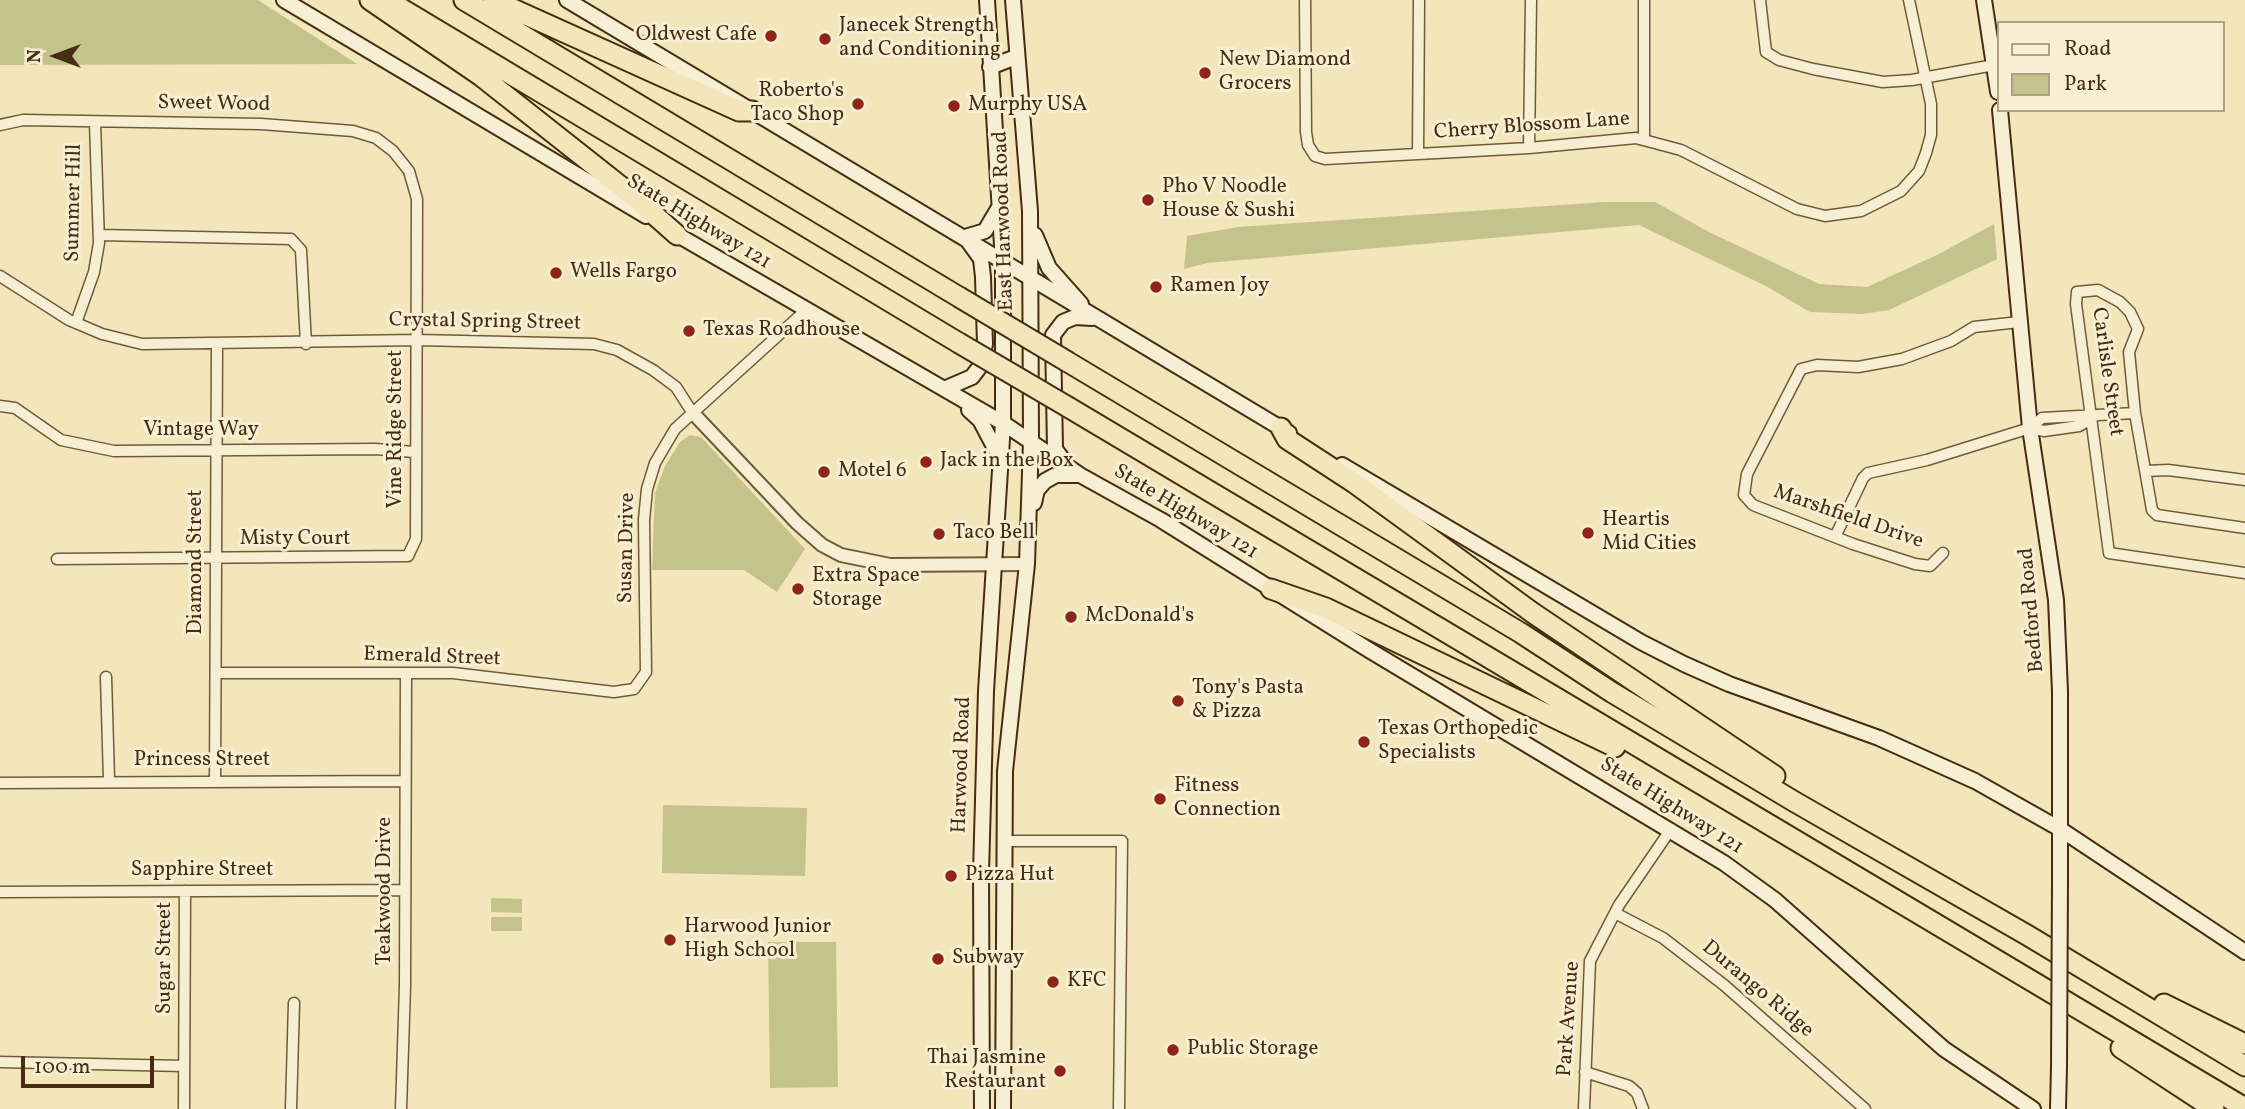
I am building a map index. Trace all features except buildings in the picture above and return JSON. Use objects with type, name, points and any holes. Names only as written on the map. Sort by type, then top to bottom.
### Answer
[{"type":"highway","points":[[370,0],[481,76],[633,196],[677,235]]},
{"type":"highway","points":[[387,0],[959,343],[1726,797],[2101,1025],[2168,1060],[2245,1108]]},
{"type":"highway","points":[[464,0],[1521,633],[1613,693],[1795,802],[2088,971],[2245,1066]]},
{"type":"highway","points":[[493,0],[739,111],[752,111]]},
{"type":"highway","points":[[1281,428],[1287,439],[1353,482],[1533,613],[1779,779],[1795,802]]},
{"type":"highway","points":[[1271,589],[1326,608],[1496,688],[1628,753],[1704,795],[1726,797]]},
{"type":"highway","points":[[2088,971],[2245,1044]]},
{"type":"highway","points":[[2101,1025],[2123,1049],[2214,1109]]},
{"type":"main road","name":"State Highway 121","points":[[284,0],[805,311],[1003,423],[1080,475],[1161,520],[1671,829],[1775,900],[1944,1049],[2033,1109]]},
{"type":"main road","points":[[567,0],[965,237],[1093,318],[1652,648],[1729,684],[1924,756],[2060,829],[2245,952]]},
{"type":"main road","name":"East Harwood Road","points":[[987,0],[1003,262],[1003,423]]},
{"type":"main road","name":"East Harwood Road","points":[[1013,0],[1030,211],[1031,441]]},
{"type":"main road","points":[[1984,0],[1996,78]]},
{"type":"main road","points":[[990,67],[1016,57]]},
{"type":"main road","name":"Bedford Road","points":[[2000,112],[2030,428],[2056,600],[2060,691],[2058,1109]]},
{"type":"main road","points":[[965,237],[985,231],[998,209]]},
{"type":"main road","points":[[1030,211],[1037,246],[1049,268],[1093,318]]},
{"type":"main road","points":[[965,237],[981,259],[985,344],[981,365],[972,377],[944,389],[980,420],[1000,459]]},
{"type":"main road","points":[[1080,475],[1055,450],[1053,335],[1063,321],[1075,317],[1093,318]]},
{"type":"main road","name":"Harwood Road","points":[[982,1109],[982,840],[986,691],[997,566],[1003,423]]},
{"type":"main road","name":"Harwood Road","points":[[1003,1109],[1005,771],[1027,564],[1031,441]]},
{"type":"main road","points":[[1030,520],[1037,490],[1045,481],[1056,475],[1080,475]]},
{"type":"main road","points":[[986,691],[1013,692]]},
{"type":"main road","points":[[982,840],[1004,841]]},
{"type":"main road","points":[[982,975],[1004,981]]},
{"type":"street","name":"Cherry Blossom Lane","points":[[1305,0],[1306,132],[1308,145],[1315,156],[1325,159],[1529,148],[1608,139],[1644,140],[1681,150],[1811,215],[1861,212],[1901,191],[1919,171],[1931,135],[1931,104],[1909,0]]},
{"type":"street","points":[[1418,154],[1419,0]]},
{"type":"street","points":[[1529,148],[1531,0]]},
{"type":"street","points":[[1644,0],[1644,140]]},
{"type":"street","points":[[1760,0],[1766,52],[1779,60],[1843,76],[1883,82],[1994,65]]},
{"type":"street","name":"Sweet Wood","points":[[0,125],[23,120],[274,124],[353,131],[376,138],[393,151],[410,175]]},
{"type":"street","name":"Summer Hill","points":[[76,323],[94,272],[99,235],[95,123]]},
{"type":"street","name":"Vine Ridge Street","points":[[408,556],[414,550],[415,539],[417,340],[417,199],[410,175]]},
{"type":"street","points":[[99,235],[291,239],[301,250],[306,344]]},
{"type":"street","name":"Crystal Spring Street","points":[[0,276],[76,323],[102,334],[142,344],[572,341],[617,350],[661,375],[676,387],[692,412],[797,523],[822,545],[841,555],[890,565],[1027,564]]},
{"type":"street","name":"Carlisle Street","points":[[2245,528],[2157,515],[2152,510],[2135,413],[2129,352],[2138,329],[2130,312],[2120,302],[2098,290],[2077,292],[2076,304],[2094,418],[2109,553],[2245,573]]},
{"type":"street","name":"Susan Drive","points":[[642,682],[646,672],[644,520],[647,489],[655,463],[675,429],[805,311]]},
{"type":"street","name":"Marshfield Drive","points":[[1943,553],[1930,566],[1915,564],[1753,505],[1746,500],[1744,492],[1747,474],[1801,369],[1817,365],[1880,364],[1951,341],[1974,327],[2019,322]]},
{"type":"street","name":"Diamond Street","points":[[215,780],[218,345]]},
{"type":"street","name":"Vintage Way","points":[[0,406],[15,408],[61,440],[89,448],[375,449],[414,453]]},
{"type":"street","points":[[1835,537],[1863,478],[1868,473],[1927,460],[2030,428],[2044,430],[2079,426],[2094,418],[2135,413]]},
{"type":"street","points":[[2146,471],[2155,469],[2245,480]]},
{"type":"street","name":"Misty Court","points":[[57,559],[408,556]]},
{"type":"street","name":"Emerald Street","points":[[216,673],[453,673],[614,692],[634,690],[642,682]]},
{"type":"street","name":"Teakwood Drive","points":[[401,1109],[406,674]]},
{"type":"street","points":[[106,677],[108,780]]},
{"type":"street","name":"Princess Street","points":[[0,783],[108,780],[405,781]]},
{"type":"street","name":"Park Avenue","points":[[1584,1109],[1590,961],[1615,913],[1671,829]]},
{"type":"street","points":[[1004,841],[1122,841],[1119,1109]]},
{"type":"street","name":"Sapphire Street","points":[[0,892],[404,890]]},
{"type":"street","name":"Sugar Street","points":[[184,1109],[185,891]]},
{"type":"street","name":"Durango Ridge","points":[[1615,913],[1663,938],[1724,985],[1865,1109]]},
{"type":"street","points":[[292,1109],[294,1003]]},
{"type":"street","points":[[0,1062],[184,1066]]},
{"type":"street","points":[[1585,1072],[1629,1086],[1637,1093],[1643,1109]]},
{"type":"green space","points":[[0,0],[258,0],[357,64],[0,65]]},
{"type":"green space","points":[[1605,202],[1655,202],[1709,232],[1819,284],[1867,287],[1937,255],[1994,224],[1997,259],[1889,310],[1863,314],[1810,312],[1766,286],[1639,225],[1207,263],[1184,269],[1187,236],[1238,227]]},
{"type":"green space","points":[[690,435],[701,437],[805,549],[777,592],[744,570],[652,570],[655,493],[665,466],[680,442]]},
{"type":"green space","points":[[663,805],[807,808],[805,876],[662,873]]},
{"type":"green space","points":[[491,898],[522,899],[522,913],[491,912]]},
{"type":"green space","points":[[491,917],[522,917],[522,931],[491,931]]},
{"type":"green space","points":[[768,942],[836,942],[838,1087],[770,1088]]},
{"type":"place","name":"Oldwest Cafe","points":[[771,36]]},
{"type":"place","name":"Janecek Strength and Conditioning","points":[[825,39]]},
{"type":"place","name":"New Diamond Grocers","points":[[1205,73]]},
{"type":"place","name":"Roberto's Taco Shop","points":[[858,104]]},
{"type":"place","name":"Murphy USA","points":[[954,106]]},
{"type":"place","name":"Pho V Noodle House & Sushi","points":[[1148,200]]},
{"type":"place","name":"Wells Fargo","points":[[556,273]]},
{"type":"place","name":"Ramen Joy","points":[[1156,287]]},
{"type":"place","name":"Texas Roadhouse","points":[[689,331]]},
{"type":"place","name":"Jack in the Box","points":[[926,462]]},
{"type":"place","name":"Motel 6","points":[[824,472]]},
{"type":"place","name":"Heartis Mid Cities","points":[[1588,533]]},
{"type":"place","name":"Taco Bell","points":[[939,534]]},
{"type":"place","name":"Extra Space Storage","points":[[798,589]]},
{"type":"place","name":"McDonald's","points":[[1071,617]]},
{"type":"place","name":"Tony's Pasta & Pizza","points":[[1178,701]]},
{"type":"place","name":"Texas Orthopedic Specialists","points":[[1364,742]]},
{"type":"place","name":"Fitness Connection","points":[[1160,799]]},
{"type":"place","name":"Pizza Hut","points":[[951,876]]},
{"type":"place","name":"Harwood Junior High School","points":[[670,940]]},
{"type":"place","name":"Subway","points":[[938,959]]},
{"type":"place","name":"KFC","points":[[1053,982]]},
{"type":"place","name":"Public Storage","points":[[1173,1050]]},
{"type":"place","name":"Thai Jasmine Restaurant","points":[[1060,1071]]}]
